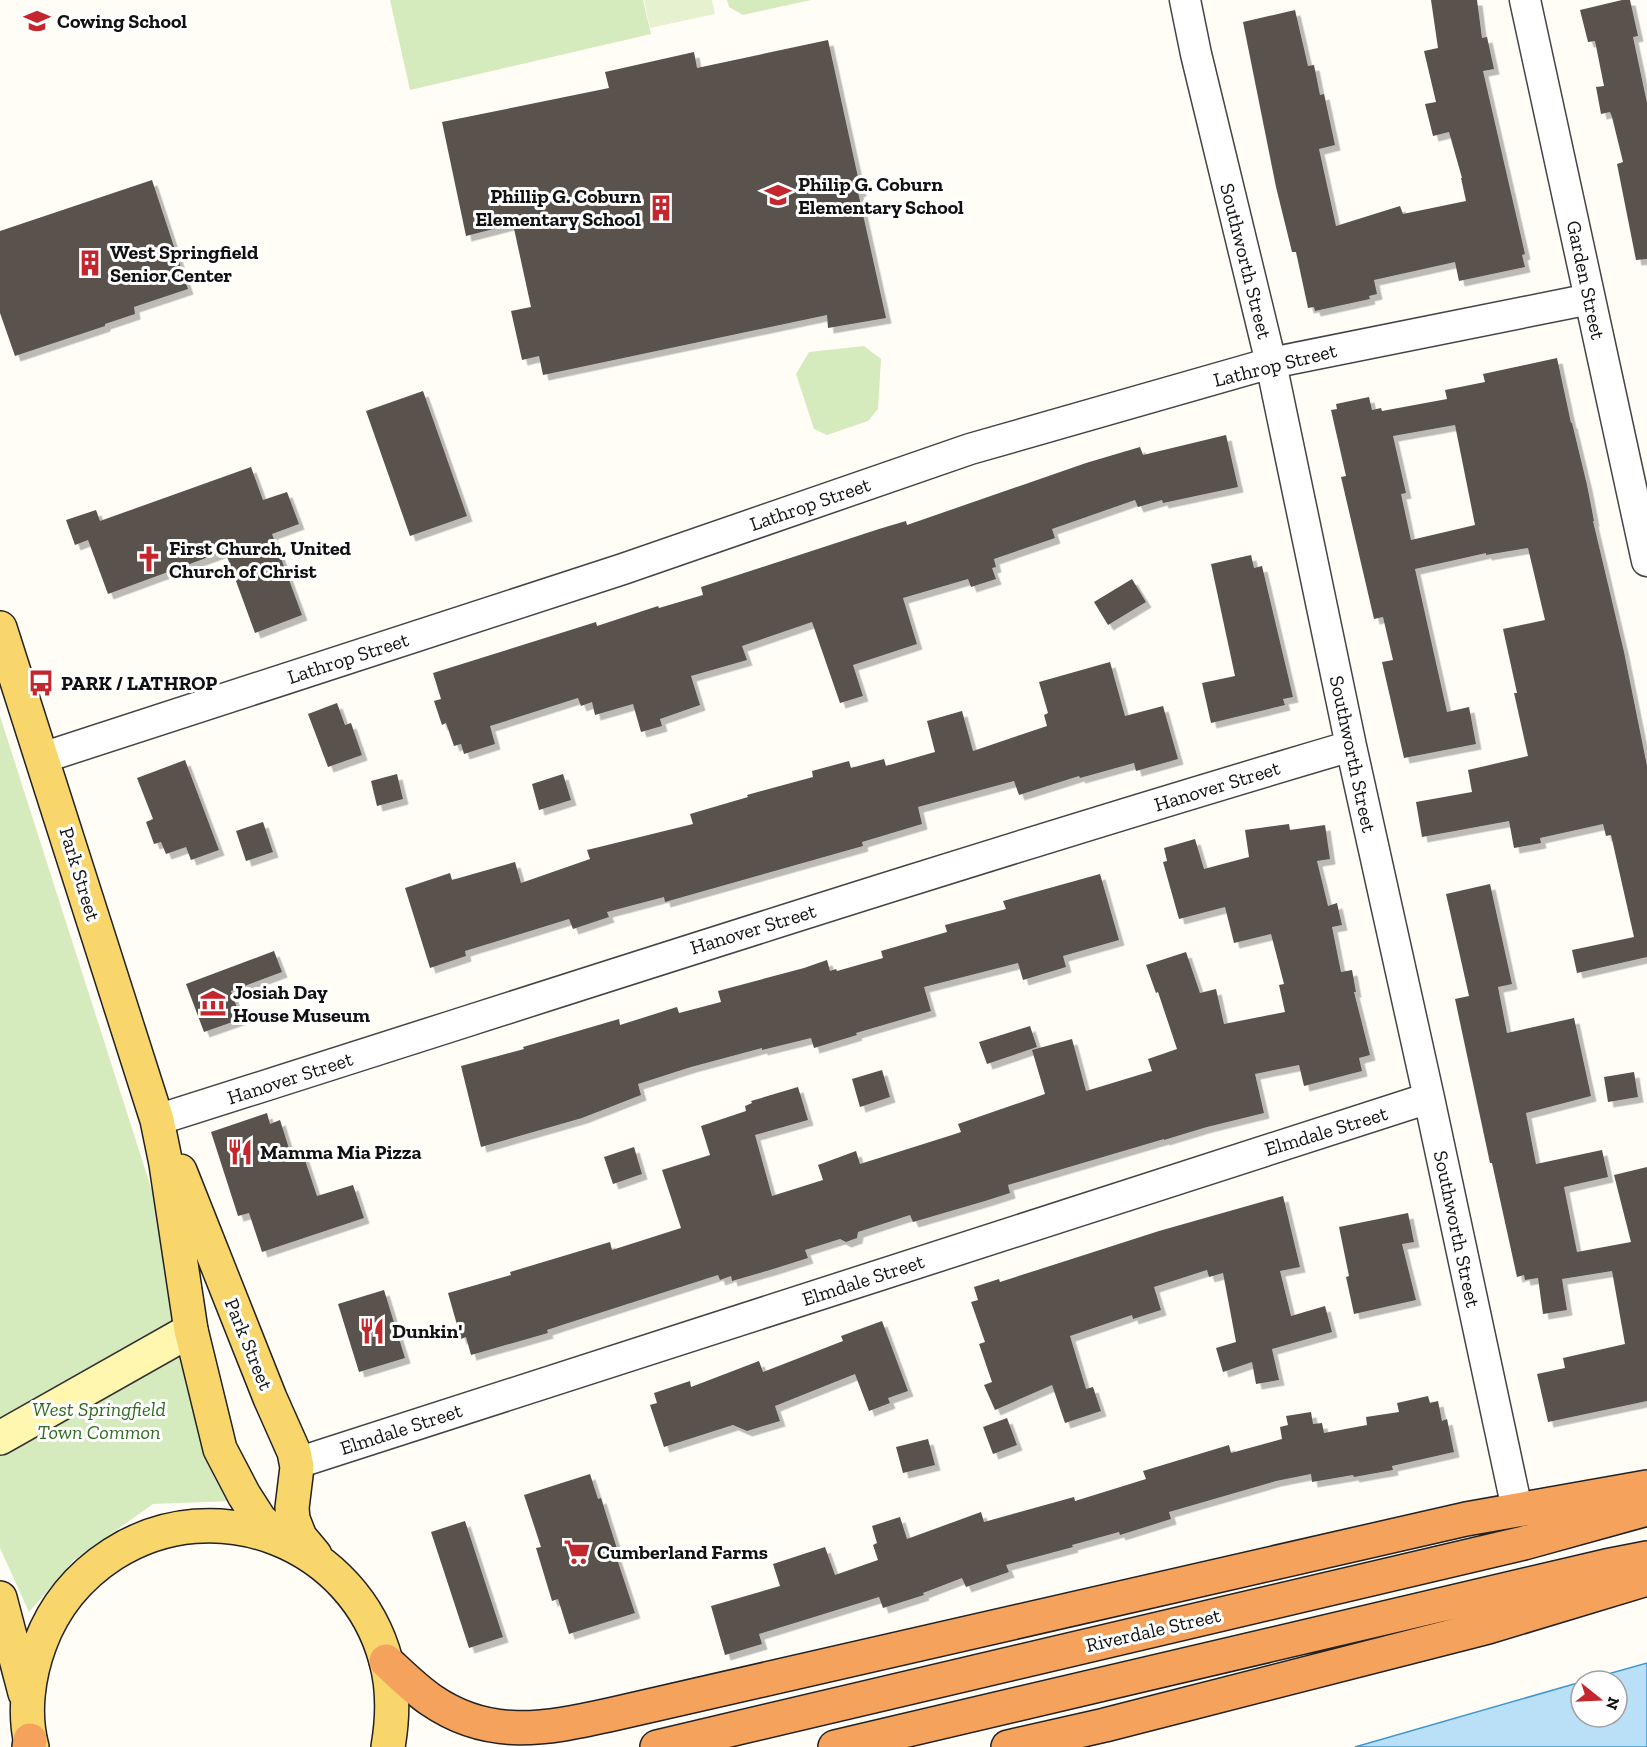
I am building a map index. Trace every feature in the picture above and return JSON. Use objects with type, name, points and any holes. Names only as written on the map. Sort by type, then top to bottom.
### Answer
[{"type":"highway","points":[[386,1660],[431,1700],[457,1716],[488,1726],[504,1728],[522,1729],[558,1725],[1466,1519],[1647,1487]]},
{"type":"highway","name":"Riverdale Street","points":[[657,1747],[1524,1543],[1647,1509]]},
{"type":"highway","name":"Riverdale Street","points":[[835,1747],[1647,1558]]},
{"type":"highway","points":[[1008,1747],[1106,1725],[1488,1627],[1647,1579]]},
{"type":"main road","name":"Park Street","points":[[0,628],[157,1120],[166,1164],[191,1330],[220,1449],[260,1520],[284,1541]]},
{"type":"main road","name":"Park Street","points":[[157,1120],[189,1191],[297,1462],[293,1519],[300,1537],[324,1565]]},
{"type":"main road","points":[[30,1745],[28,1703],[35,1656],[55,1612],[85,1575],[123,1547],[168,1530],[215,1525],[251,1530],[284,1541],[324,1565],[341,1581],[362,1608],[378,1638],[386,1660],[392,1704],[388,1747]]},
{"type":"main road","points":[[0,1598],[28,1703]]},
{"type":"street","name":"Southworth Street","points":[[1185,0],[1271,363],[1351,746],[1517,1509]]},
{"type":"street","name":"Garden Street","points":[[1525,0],[1647,561]]},
{"type":"street","name":"Lathrop Street","points":[[42,758],[546,594],[970,449],[1271,363],[1590,299]]},
{"type":"street","name":"Hanover Street","points":[[157,1120],[721,939],[1351,746]]},
{"type":"street","name":"Elmdale Street","points":[[297,1462],[1429,1098]]},
{"type":"street","points":[[0,1438],[191,1330]]},
{"type":"green space","points":[[390,0],[643,0],[651,34],[410,90]]},
{"type":"green space","points":[[644,0],[712,0],[715,14],[650,28]]},
{"type":"green space","points":[[727,0],[811,0],[743,15],[729,7]]},
{"type":"green space","points":[[864,346],[881,359],[878,409],[868,421],[827,435],[814,429],[796,374],[809,352]]},
{"type":"green space","name":"West Springfield Town Common","points":[[0,716],[153,1194],[202,1432],[231,1501],[153,1504],[74,1560],[29,1612],[0,1548]]},
{"type":"water","points":[[1647,1663],[1647,1747],[1355,1747],[1569,1685],[1569,1729],[1629,1729],[1629,1669],[1626,1669]]},
{"type":"building","points":[[1431,0],[1477,0],[1482,38],[1487,37],[1494,69],[1483,71],[1525,254],[1522,255],[1525,267],[1459,281],[1455,262],[1374,280],[1377,294],[1369,296],[1370,299],[1315,311],[1314,307],[1308,308],[1296,252],[1292,252],[1276,187],[1243,22],[1295,10],[1308,66],[1314,65],[1320,95],[1324,94],[1335,145],[1319,149],[1336,226],[1400,206],[1403,214],[1466,201],[1449,132],[1433,136],[1425,104],[1436,102],[1424,51],[1438,48]]},
{"type":"building","points":[[1630,0],[1638,36],[1633,37],[1647,103],[1647,259],[1636,260],[1617,164],[1623,162],[1610,112],[1601,114],[1596,87],[1604,86],[1595,41],[1588,42],[1580,10]]},
{"type":"building","name":"Phillip G. Coburn Elementary School","points":[[828,40],[886,318],[828,328],[827,315],[543,375],[539,356],[522,360],[511,311],[531,307],[513,224],[466,236],[442,122],[609,88],[605,72],[694,52],[697,68]]},
{"type":"building","name":"West Springfield Senior Center","points":[[152,180],[188,289],[134,307],[135,314],[105,324],[105,326],[15,356],[0,313],[0,231]]},
{"type":"building","points":[[1557,358],[1624,652],[1647,766],[1647,957],[1577,973],[1572,950],[1634,937],[1611,835],[1606,836],[1603,824],[1540,838],[1541,843],[1514,848],[1509,821],[1422,837],[1416,802],[1472,792],[1468,770],[1528,756],[1503,629],[1545,620],[1528,548],[1486,555],[1486,553],[1415,569],[1447,712],[1469,707],[1476,744],[1404,758],[1382,662],[1393,660],[1383,617],[1374,619],[1341,477],[1346,476],[1331,410],[1337,409],[1336,404],[1369,397],[1372,410],[1381,408],[1382,411],[1447,399],[1445,390],[1485,382],[1483,374]],"holes":[[[1455,425],[1475,525],[1411,540],[1401,494],[1406,493],[1393,436]]]},
{"type":"building","points":[[423,391],[467,516],[410,536],[366,411]]},
{"type":"building","points":[[1226,435],[1238,487],[1163,503],[1162,500],[1138,507],[1135,500],[1052,529],[1055,538],[994,559],[996,567],[992,568],[996,579],[971,587],[968,579],[903,598],[917,644],[853,665],[863,696],[840,703],[812,622],[742,646],[747,660],[691,676],[700,705],[660,719],[662,726],[641,732],[633,704],[595,715],[592,702],[581,706],[578,698],[490,726],[495,744],[464,754],[461,744],[454,746],[446,723],[442,725],[434,701],[441,699],[433,673],[596,622],[597,626],[658,606],[659,608],[703,595],[701,587],[879,529],[906,521],[907,525],[1086,463],[1140,447],[1143,455]]},
{"type":"building","name":"First Church, United Church of Christ","points":[[251,467],[263,500],[287,492],[299,524],[272,534],[302,615],[255,633],[225,551],[108,594],[88,540],[75,545],[66,520],[96,510],[100,521]]},
{"type":"building","points":[[1251,555],[1254,568],[1262,566],[1293,697],[1283,699],[1285,705],[1211,723],[1202,683],[1235,676],[1211,564]]},
{"type":"building","points":[[1132,579],[1146,602],[1108,625],[1094,602]]},
{"type":"building","points":[[1110,662],[1125,716],[1163,706],[1178,759],[1136,771],[1134,763],[1080,778],[1079,776],[1019,795],[1014,781],[918,807],[922,824],[862,842],[863,846],[665,902],[664,897],[607,912],[609,917],[573,929],[569,919],[465,951],[466,956],[430,968],[405,888],[450,873],[452,880],[515,862],[521,883],[590,859],[587,850],[693,824],[690,814],[813,777],[812,771],[849,761],[851,768],[884,759],[886,766],[935,752],[927,721],[962,711],[973,751],[1047,726],[1044,715],[1048,713],[1039,682]]},
{"type":"building","points":[[337,703],[345,725],[351,723],[362,755],[328,767],[308,714]]},
{"type":"building","points":[[185,760],[219,850],[191,860],[186,847],[166,854],[161,842],[154,844],[146,822],[153,819],[137,778]]},
{"type":"building","points":[[397,774],[403,799],[377,806],[371,781]]},
{"type":"building","points":[[563,774],[571,800],[539,810],[532,784]]},
{"type":"building","points":[[263,822],[273,852],[246,861],[236,831]]},
{"type":"building","points":[[1289,824],[1290,830],[1325,825],[1330,859],[1317,861],[1328,906],[1337,903],[1342,925],[1332,927],[1341,972],[1352,970],[1356,992],[1354,992],[1370,1055],[1359,1058],[1362,1071],[1304,1086],[1299,1065],[1255,1074],[1264,1113],[1164,1139],[1008,1185],[1010,1193],[913,1222],[910,1215],[858,1232],[857,1238],[846,1242],[840,1239],[805,1250],[808,1258],[770,1270],[732,1281],[731,1276],[720,1280],[718,1275],[547,1330],[548,1333],[471,1355],[466,1337],[461,1339],[448,1293],[610,1242],[612,1250],[681,1228],[662,1170],[710,1155],[701,1126],[746,1111],[745,1106],[752,1103],[751,1101],[798,1087],[808,1120],[755,1135],[772,1196],[823,1180],[818,1165],[856,1151],[860,1164],[961,1132],[958,1124],[1045,1094],[1032,1050],[1072,1039],[1086,1091],[1152,1071],[1148,1059],[1177,1049],[1158,992],[1156,993],[1146,965],[1186,952],[1200,993],[1216,989],[1224,1024],[1285,1012],[1279,985],[1284,984],[1271,934],[1234,943],[1225,907],[1179,919],[1163,862],[1167,861],[1164,848],[1195,839],[1204,869],[1249,857],[1245,830]]},
{"type":"building","points":[[1100,874],[1119,940],[1063,956],[1066,967],[1023,980],[1018,963],[924,987],[931,1011],[814,1048],[811,1038],[691,1067],[638,1084],[641,1095],[582,1118],[481,1147],[461,1066],[619,1019],[620,1025],[677,1007],[679,1013],[721,1002],[718,991],[827,960],[830,971],[836,969],[837,971],[883,958],[881,951],[947,932],[945,925],[1006,909],[1003,901]]},
{"type":"building","points":[[1490,884],[1512,984],[1498,987],[1507,1033],[1574,1018],[1591,1096],[1526,1113],[1536,1164],[1602,1150],[1608,1177],[1564,1187],[1577,1252],[1631,1242],[1614,1175],[1647,1167],[1647,1401],[1548,1422],[1537,1374],[1565,1368],[1563,1358],[1625,1344],[1612,1271],[1562,1279],[1567,1310],[1543,1314],[1538,1278],[1525,1280],[1524,1275],[1517,1277],[1455,999],[1469,996],[1446,894]]},
{"type":"building","points":[[274,951],[282,972],[231,991],[241,1019],[204,1032],[186,984]]},
{"type":"building","points":[[1030,1026],[1037,1047],[987,1064],[979,1042]]},
{"type":"building","points":[[882,1070],[890,1097],[860,1107],[852,1079]]},
{"type":"building","points":[[1634,1072],[1638,1097],[1608,1102],[1604,1077]]},
{"type":"building","points":[[267,1113],[270,1124],[280,1120],[292,1158],[303,1154],[317,1196],[353,1185],[364,1218],[262,1252],[249,1213],[238,1216],[211,1132]]},
{"type":"building","points":[[634,1147],[642,1174],[613,1184],[604,1157]]},
{"type":"building","points":[[1283,1196],[1300,1267],[1280,1271],[1291,1316],[1325,1306],[1332,1332],[1272,1349],[1279,1380],[1256,1384],[1252,1362],[1223,1372],[1216,1348],[1236,1342],[1223,1273],[1209,1277],[1207,1270],[1154,1287],[1161,1310],[1133,1319],[1132,1315],[1070,1336],[1086,1389],[1093,1387],[1101,1411],[1065,1423],[1052,1385],[995,1410],[984,1385],[992,1382],[979,1344],[985,1342],[971,1302],[978,1300],[974,1287],[999,1279],[1000,1282],[1159,1231]]},
{"type":"building","points":[[1408,1213],[1414,1242],[1402,1244],[1416,1300],[1354,1314],[1339,1227]]},
{"type":"building","name":"Dunkin'","points":[[384,1290],[405,1358],[359,1372],[338,1304]]},
{"type":"building","points":[[882,1321],[908,1391],[888,1398],[890,1403],[869,1411],[855,1374],[775,1406],[780,1421],[747,1431],[733,1425],[664,1447],[650,1405],[657,1403],[654,1393],[690,1381],[691,1387],[759,1361],[763,1372],[843,1341],[841,1336]]},
{"type":"building","points":[[1428,1396],[1430,1403],[1438,1401],[1442,1421],[1447,1419],[1454,1452],[1392,1466],[1393,1470],[1354,1477],[1353,1475],[1312,1482],[1311,1474],[1276,1481],[1169,1512],[1171,1519],[1120,1535],[1119,1532],[1006,1565],[1009,1572],[966,1587],[962,1578],[923,1593],[924,1595],[883,1608],[879,1597],[759,1634],[762,1644],[725,1655],[711,1606],[780,1586],[773,1564],[825,1547],[835,1575],[878,1560],[873,1545],[877,1543],[872,1526],[900,1517],[907,1539],[981,1512],[984,1522],[1074,1497],[1075,1501],[1146,1479],[1143,1471],[1229,1445],[1231,1453],[1282,1439],[1280,1427],[1288,1425],[1286,1416],[1311,1412],[1313,1424],[1322,1423],[1324,1433],[1367,1425],[1366,1417],[1399,1412],[1397,1403]]},
{"type":"building","points":[[1007,1418],[1017,1445],[993,1454],[983,1427]]},
{"type":"building","points":[[928,1439],[935,1465],[903,1473],[896,1447]]},
{"type":"building","name":"Cumberland Farms","points":[[590,1474],[598,1499],[601,1498],[619,1555],[616,1556],[635,1613],[569,1634],[558,1599],[552,1601],[536,1548],[541,1547],[524,1495]]},
{"type":"building","points":[[465,1521],[503,1637],[469,1648],[431,1532]]},
{"type":"place","name":"Cowing School","points":[[37,21]]},
{"type":"place","name":"Philip G. Coburn Elementary School","points":[[778,195]]},
{"type":"place","name":"Phillip G. Coburn Elementary School","points":[[661,208]]},
{"type":"place","name":"West Springfield Senior Center","points":[[90,263]]},
{"type":"place","name":"First Church, United Church of Christ","points":[[149,559]]},
{"type":"place","name":"PARK / LATHROP","points":[[41,683]]},
{"type":"place","name":"Josiah Day House Museum","points":[[213,1003]]},
{"type":"place","name":"Mamma Mia Pizza","points":[[240,1152]]},
{"type":"place","name":"Dunkin'","points":[[372,1331]]},
{"type":"place","name":"Cumberland Farms","points":[[577,1552]]}]
